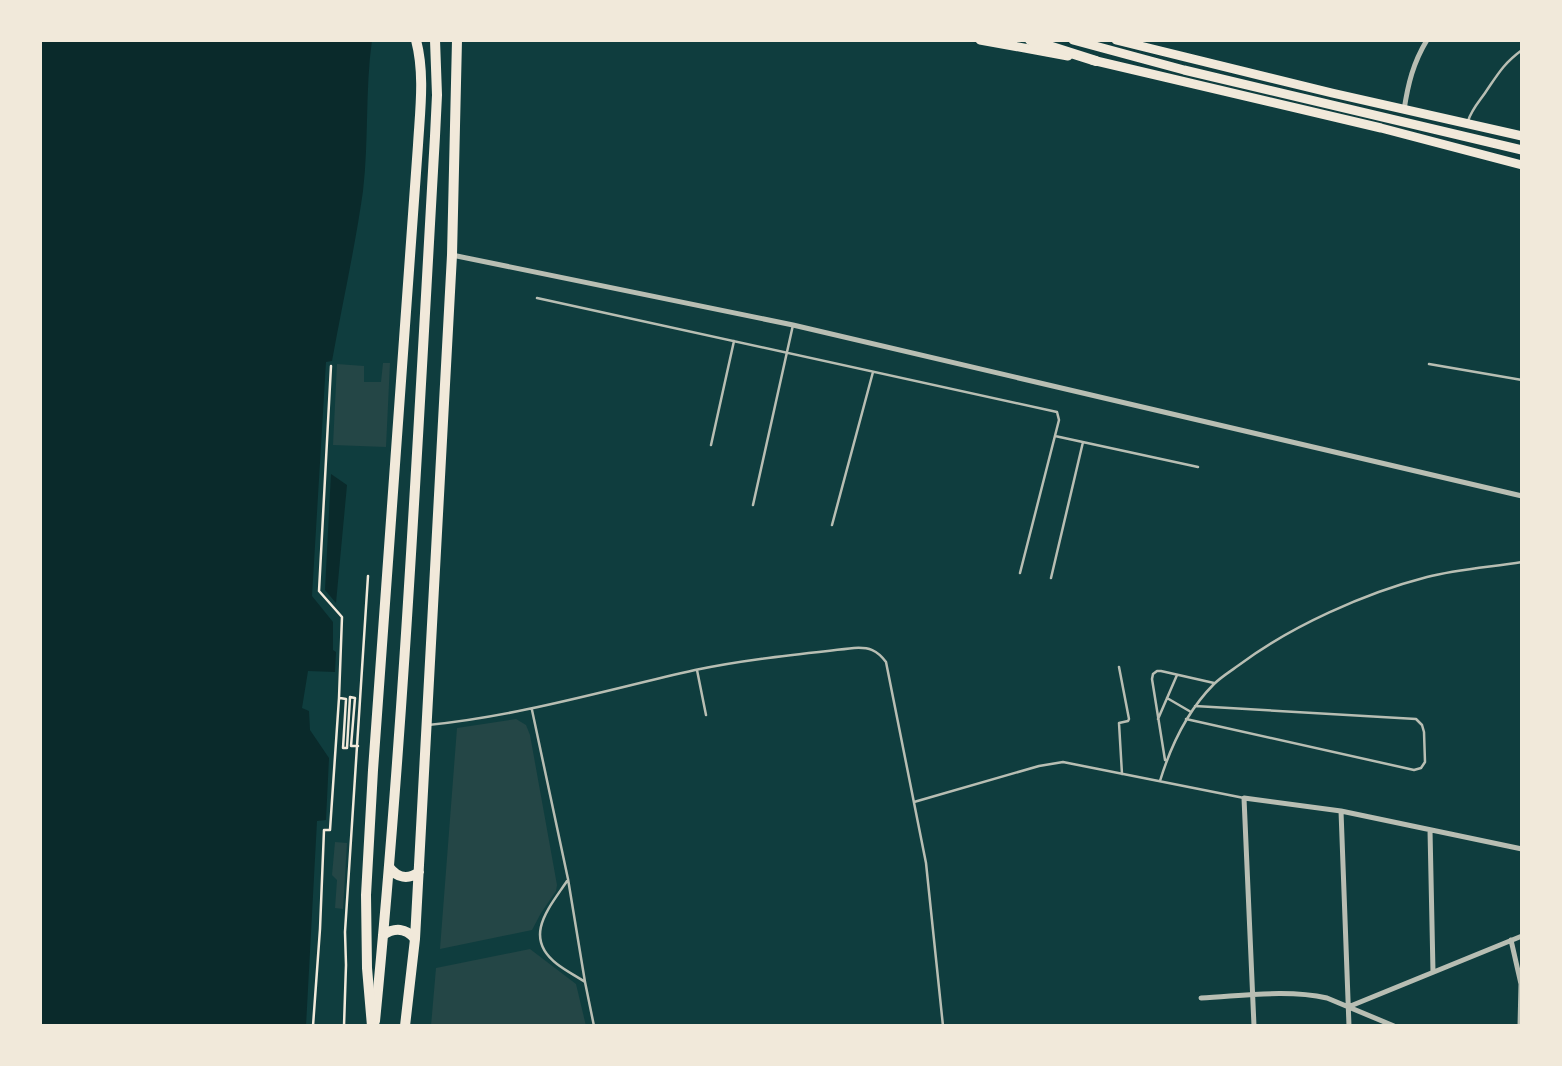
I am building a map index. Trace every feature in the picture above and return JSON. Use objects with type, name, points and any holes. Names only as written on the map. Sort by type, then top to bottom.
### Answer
[{"type":"highway","points":[[373,1026],[367,968],[366,895],[421,94],[416,40]]},
{"type":"highway","points":[[373,1026],[389,867],[435,149],[435,40]]},
{"type":"highway","points":[[405,1026],[415,939],[452,255],[457,40]]},
{"type":"highway","points":[[1030,40],[1096,61]]},
{"type":"highway","points":[[389,867],[399,876],[413,876],[419,872]]},
{"type":"highway","points":[[383,935],[396,929],[410,933],[415,939]]},
{"type":"main road","points":[[980,40],[1096,61],[1367,124],[1520,166]]},
{"type":"main road","points":[[1073,40],[1184,70],[1522,150]]},
{"type":"main road","points":[[1116,40],[1145,44],[1404,110],[1522,136]]},
{"type":"street","points":[[1404,110],[1408,82],[1417,57],[1427,40]]},
{"type":"street","points":[[452,255],[793,325],[1522,496]]},
{"type":"street","points":[[1254,1026],[1244,797],[1341,811],[1522,849]]},
{"type":"street","points":[[1341,811],[1349,1026]]},
{"type":"street","points":[[1430,830],[1433,972]]},
{"type":"street","points":[[1348,1007],[1522,936]]},
{"type":"street","points":[[1511,940],[1521,984],[1520,1026]]},
{"type":"street","points":[[1201,998],[1304,994],[1327,998],[1394,1026]]},
{"type":"lane","points":[[1467,124],[1472,108],[1499,70],[1522,50]]},
{"type":"lane","points":[[537,298],[1057,412],[1059,420],[1020,573]]},
{"type":"lane","points":[[753,505],[793,325]]},
{"type":"lane","points":[[711,445],[734,341]]},
{"type":"lane","points":[[1429,364],[1522,380]]},
{"type":"lane","points":[[832,525],[873,372]]},
{"type":"lane","points":[[1055,436],[1198,467]]},
{"type":"lane","points":[[1051,579],[1083,442]]},
{"type":"lane","points":[[1160,781],[1165,762],[1180,729],[1195,706],[1214,683],[1255,653],[1290,632],[1377,593],[1428,577],[1522,562]]},
{"type":"lane","points":[[427,726],[532,709],[697,670],[854,648],[867,647],[878,652],[886,662],[926,863],[943,1026]]},
{"type":"lane","points":[[1119,667],[1129,719],[1119,724],[1122,774]]},
{"type":"lane","points":[[697,670],[706,715]]},
{"type":"lane","points":[[1165,762],[1153,674],[1161,671],[1214,683]]},
{"type":"lane","points":[[1158,719],[1177,675]]},
{"type":"lane","points":[[1167,698],[1191,712]]},
{"type":"lane","points":[[1186,719],[1414,771],[1421,768],[1425,762],[1424,732],[1416,719],[1195,706]]},
{"type":"lane","points":[[532,709],[568,879],[594,1026]]},
{"type":"lane","points":[[914,802],[1039,766],[1063,762],[1244,797]]},
{"type":"lane","points":[[568,879],[545,912],[540,937],[554,962],[585,982]]},
{"type":"path","points":[[313,1026],[324,830],[330,830],[342,617],[319,591],[331,366]]},
{"type":"path","points":[[344,1026],[345,932],[368,576]]},
{"type":"path","points":[[339,698],[346,699],[343,748],[347,748],[350,697],[355,698],[352,746],[358,746]]},
{"type":"shaded area","points":[[40,40],[372,40],[363,191],[332,361],[326,362],[312,596],[333,622],[335,672],[308,671],[302,708],[309,711],[310,730],[329,758],[326,820],[317,821],[306,1026],[40,1026]]},
{"type":"shaded area","points":[[383,363],[390,363],[386,447],[333,445],[337,364],[364,366],[364,382],[381,382]]},
{"type":"shaded area","points":[[331,474],[347,485],[336,603],[325,590]]},
{"type":"shaded area","points":[[516,719],[526,725],[530,735],[556,891],[532,930],[440,949],[457,728]]},
{"type":"shaded area","points":[[335,842],[347,843],[343,909],[335,908],[337,880],[332,875]]},
{"type":"shaded area","points":[[530,949],[576,984],[586,1026],[431,1026],[436,968]]}]
